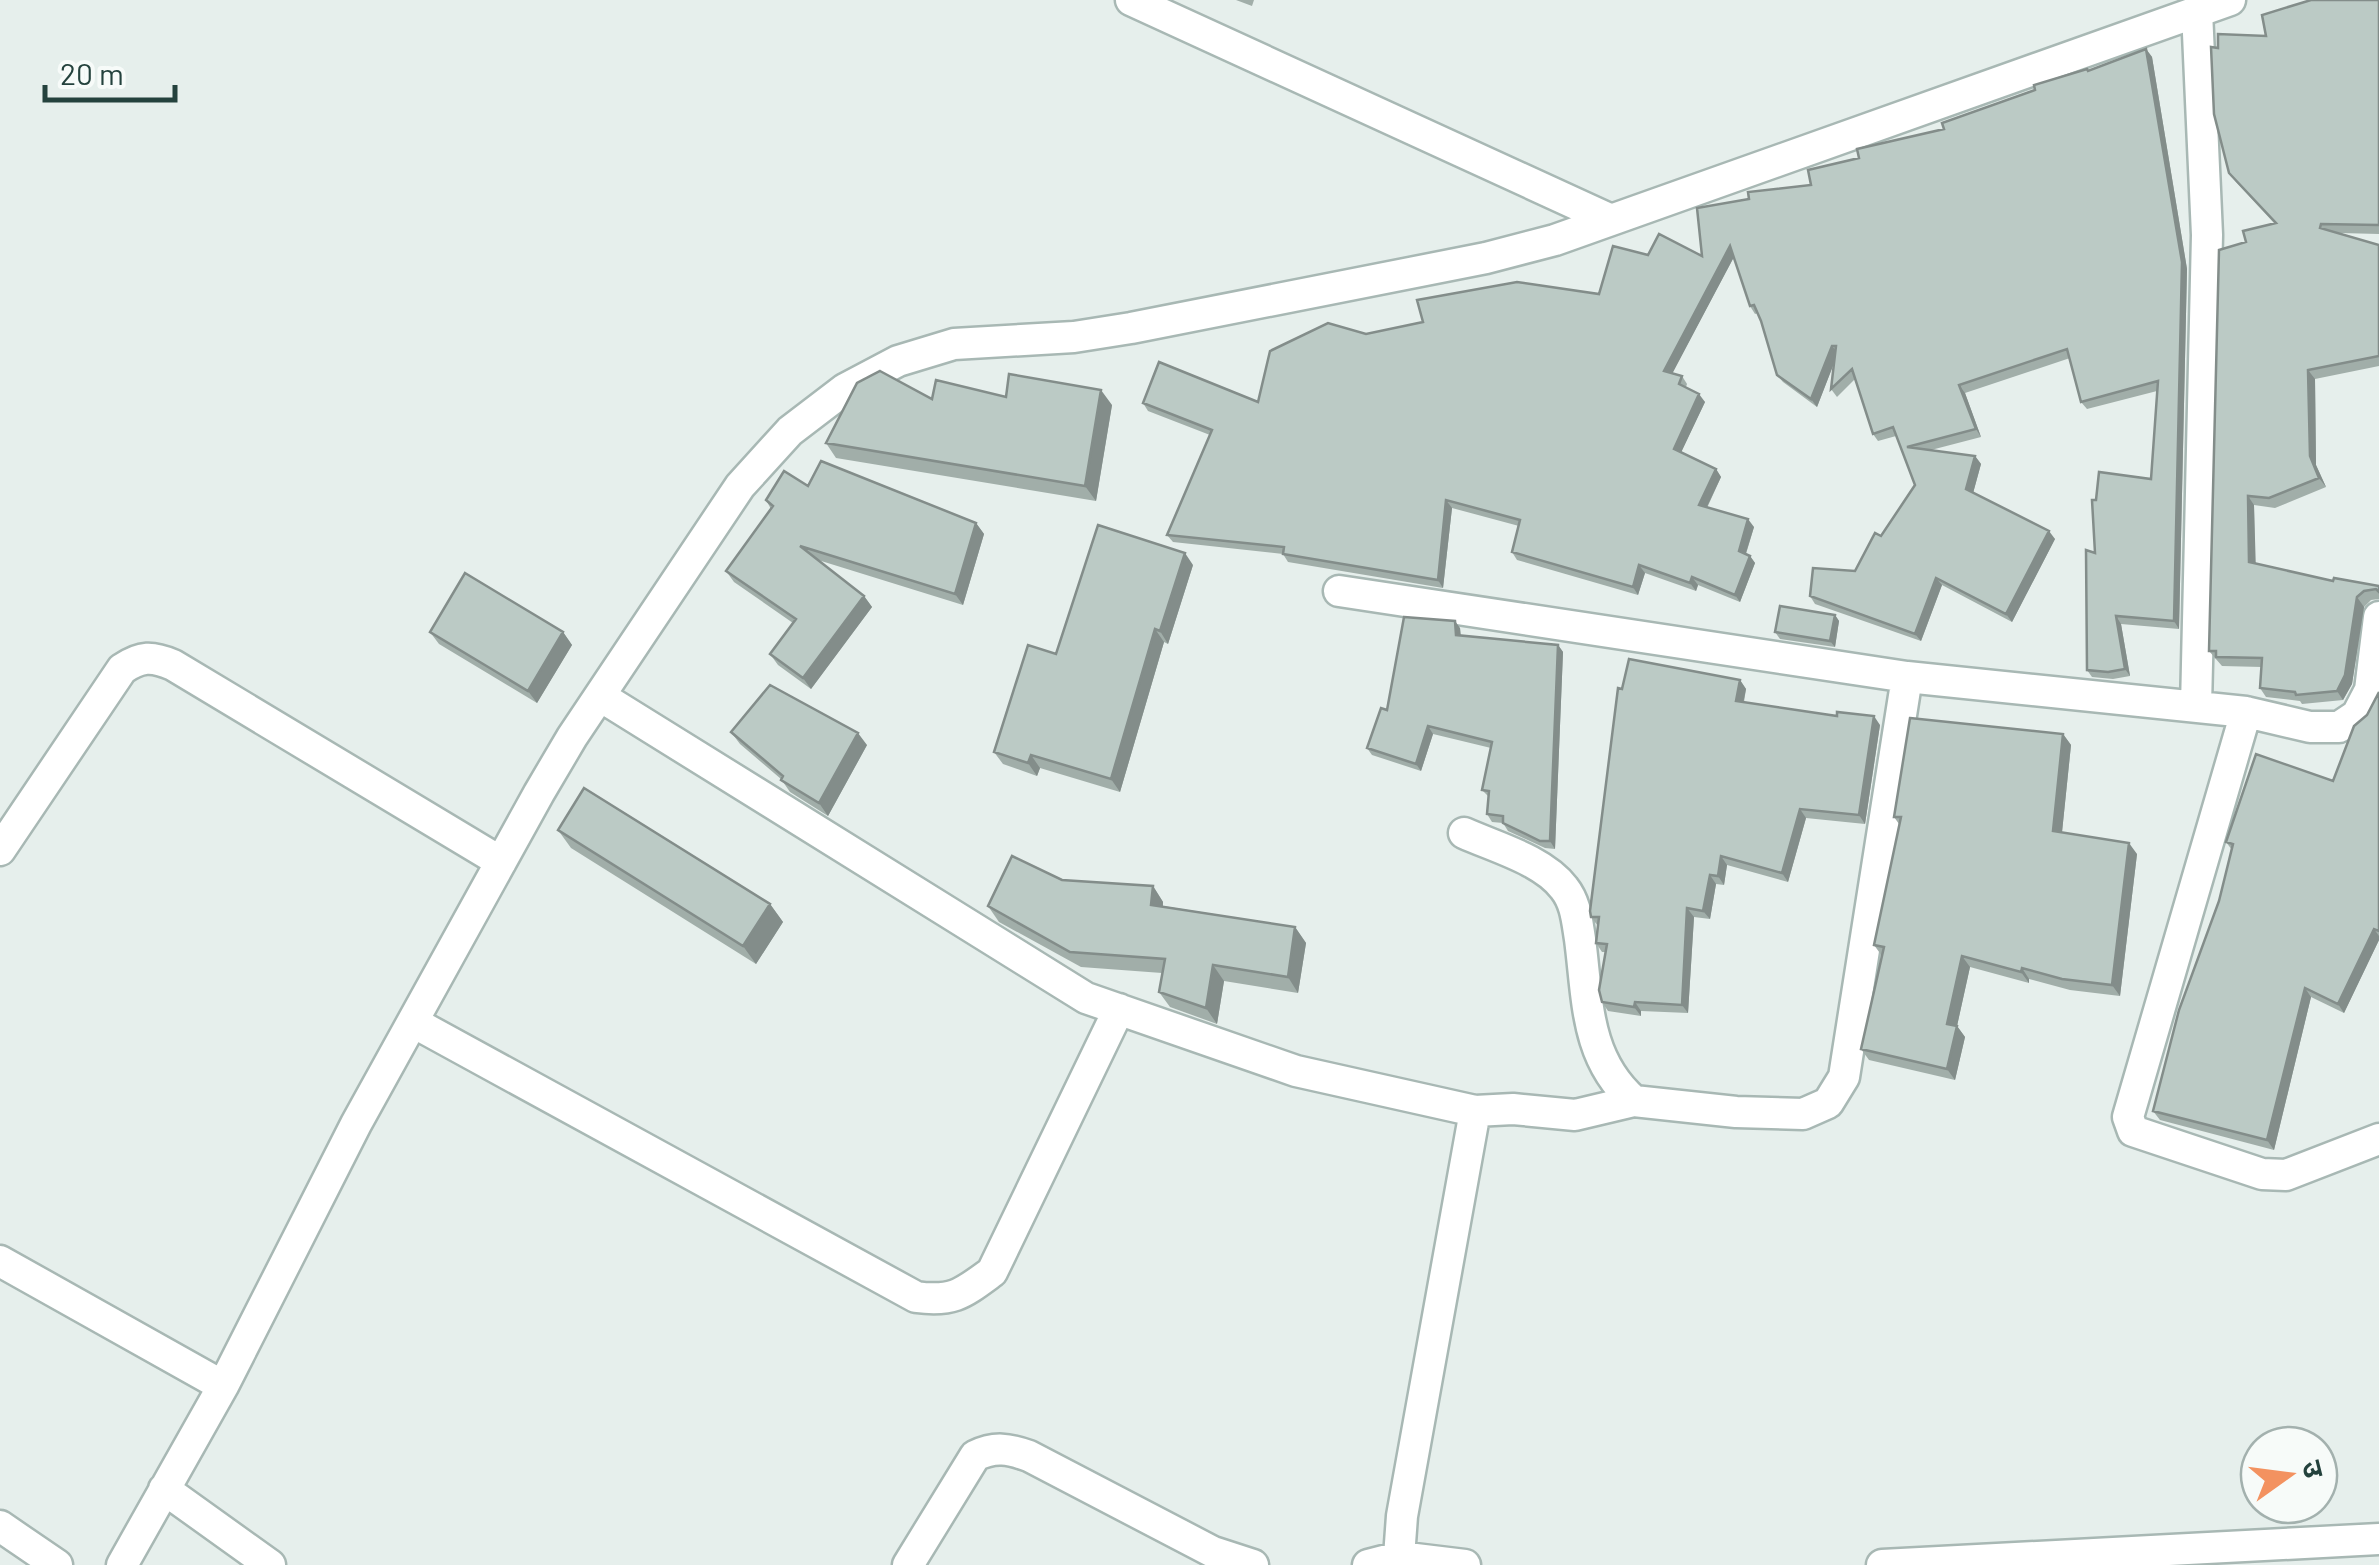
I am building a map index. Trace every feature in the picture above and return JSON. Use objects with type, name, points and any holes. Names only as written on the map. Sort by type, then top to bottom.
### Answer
[{"type":"street","points":[[1131,0],[1611,220]]},
{"type":"street","points":[[122,1565],[223,1386],[356,1124],[547,779],[740,486],[790,431],[845,390],[898,361],[954,344],[1074,337],[1486,258],[1555,240],[2230,0]]},
{"type":"street","points":[[2196,707],[2206,235],[2197,11]]},
{"type":"street","points":[[1339,591],[1907,678],[2246,712],[2310,727],[2339,726],[2357,715],[2370,690],[2379,617]]},
{"type":"street","points":[[0,850],[122,669],[139,658],[156,658],[501,862]]},
{"type":"street","points":[[600,696],[1086,998],[1296,1071],[1475,1111],[1513,1109],[1575,1115],[1634,1101],[1736,1112],[1803,1114],[1828,1103],[1844,1077],[1907,678]]},
{"type":"street","points":[[2246,712],[2128,1117],[2134,1130],[2262,1174],[2286,1175],[2379,1139]]},
{"type":"street","points":[[1464,833],[1542,869],[1564,887],[1576,911],[1592,1036],[1614,1083],[1634,1101]]},
{"type":"street","points":[[413,1022],[916,1297],[944,1300],[992,1272],[1119,1009]]},
{"type":"street","points":[[1399,1557],[1402,1516],[1475,1111]]},
{"type":"street","points":[[0,1261],[223,1386]]},
{"type":"street","points":[[908,1565],[975,1456],[1004,1448],[1030,1456],[1213,1552],[1253,1565]]},
{"type":"street","points":[[164,1489],[270,1565]]},
{"type":"street","points":[[0,1526],[57,1565]]},
{"type":"street","points":[[1882,1565],[2379,1539]]},
{"type":"street","points":[[1368,1565],[1399,1557],[1465,1565]]},
{"type":"building","points":[[2311,0],[2379,0],[2379,225],[2321,224],[2320,228],[2379,245],[2379,356],[2308,370],[2310,456],[2319,478],[2269,498],[2248,496],[2249,562],[2333,581],[2334,578],[2379,586],[2379,592],[2364,591],[2357,597],[2345,675],[2337,691],[2296,695],[2260,688],[2262,658],[2216,657],[2216,651],[2209,651],[2219,250],[2246,242],[2243,231],[2276,223],[2229,173],[2214,114],[2211,47],[2218,48],[2218,34],[2266,36],[2262,15]]},
{"type":"building","points":[[2146,49],[2182,262],[2174,621],[2116,616],[2125,669],[2087,670],[2086,550],[2095,553],[2092,500],[2096,500],[2099,472],[2151,479],[2158,381],[2081,402],[2067,349],[1959,385],[1976,429],[1907,447],[1975,456],[1966,489],[2049,531],[2006,614],[1936,578],[1915,634],[1810,596],[1813,568],[1855,571],[1875,533],[1881,536],[1915,485],[1893,427],[1873,434],[1852,369],[1831,389],[1836,346],[1832,346],[1811,399],[1777,375],[1761,321],[1754,305],[1750,306],[1730,246],[1664,371],[1682,376],[1679,384],[1699,394],[1674,449],[1716,469],[1699,505],[1748,519],[1739,551],[1750,556],[1735,595],[1692,577],[1690,583],[1639,565],[1633,587],[1512,552],[1520,520],[1446,500],[1438,580],[1283,554],[1284,547],[1167,535],[1212,430],[1143,403],[1159,362],[1258,402],[1270,351],[1328,323],[1366,334],[1423,322],[1417,300],[1517,282],[1599,294],[1613,246],[1648,255],[1659,234],[1702,256],[1697,208],[1749,199],[1748,192],[1811,185],[1808,170],[1859,158],[1857,149],[1944,129],[1942,123],[2035,90],[2034,85],[2088,71]]},
{"type":"building","points":[[880,371],[932,399],[936,380],[1006,397],[1009,374],[1101,390],[1085,486],[826,443],[857,383]]},
{"type":"building","points":[[821,461],[976,523],[955,594],[800,546],[864,596],[803,678],[770,654],[796,619],[726,571],[773,506],[766,500],[784,471],[808,486]]},
{"type":"building","points":[[1098,525],[1185,553],[1160,631],[1155,629],[1111,779],[1031,755],[1028,763],[994,752],[1028,645],[1056,654]]},
{"type":"building","points":[[465,573],[563,632],[528,691],[430,632]]},
{"type":"building","points":[[1780,606],[1835,615],[1830,641],[1775,632]]},
{"type":"building","points":[[1404,617],[1455,621],[1456,635],[1558,645],[1550,841],[1540,841],[1503,823],[1503,816],[1487,814],[1489,791],[1482,790],[1492,742],[1428,726],[1416,764],[1367,748],[1381,708],[1387,710]]},
{"type":"building","points":[[1629,659],[1740,680],[1736,701],[1837,716],[1837,712],[1874,716],[1859,815],[1800,809],[1782,873],[1721,856],[1718,876],[1710,875],[1703,911],[1687,908],[1682,1005],[1635,1002],[1634,1007],[1602,1002],[1599,990],[1607,944],[1596,943],[1599,917],[1591,917],[1590,911],[1618,688],[1622,689]]},
{"type":"building","points":[[770,685],[858,733],[819,803],[781,780],[783,776],[731,732]]},
{"type":"building","points":[[2379,692],[2379,931],[2374,929],[2338,1004],[2305,988],[2267,1140],[2153,1111],[2179,1010],[2219,901],[2233,844],[2226,842],[2256,754],[2333,781],[2354,726],[2367,715]]},
{"type":"building","points":[[1910,718],[2063,734],[2053,831],[2129,843],[2112,985],[2062,979],[2022,968],[2021,972],[1962,956],[1947,1024],[1957,1026],[1947,1069],[1861,1049],[1884,947],[1874,945],[1901,817],[1894,817]]},
{"type":"building","points":[[584,788],[770,904],[743,946],[558,830]]},
{"type":"building","points":[[1012,856],[1062,880],[1153,886],[1151,905],[1295,927],[1288,977],[1213,965],[1206,1008],[1159,992],[1165,959],[1070,952],[988,906]]}]
